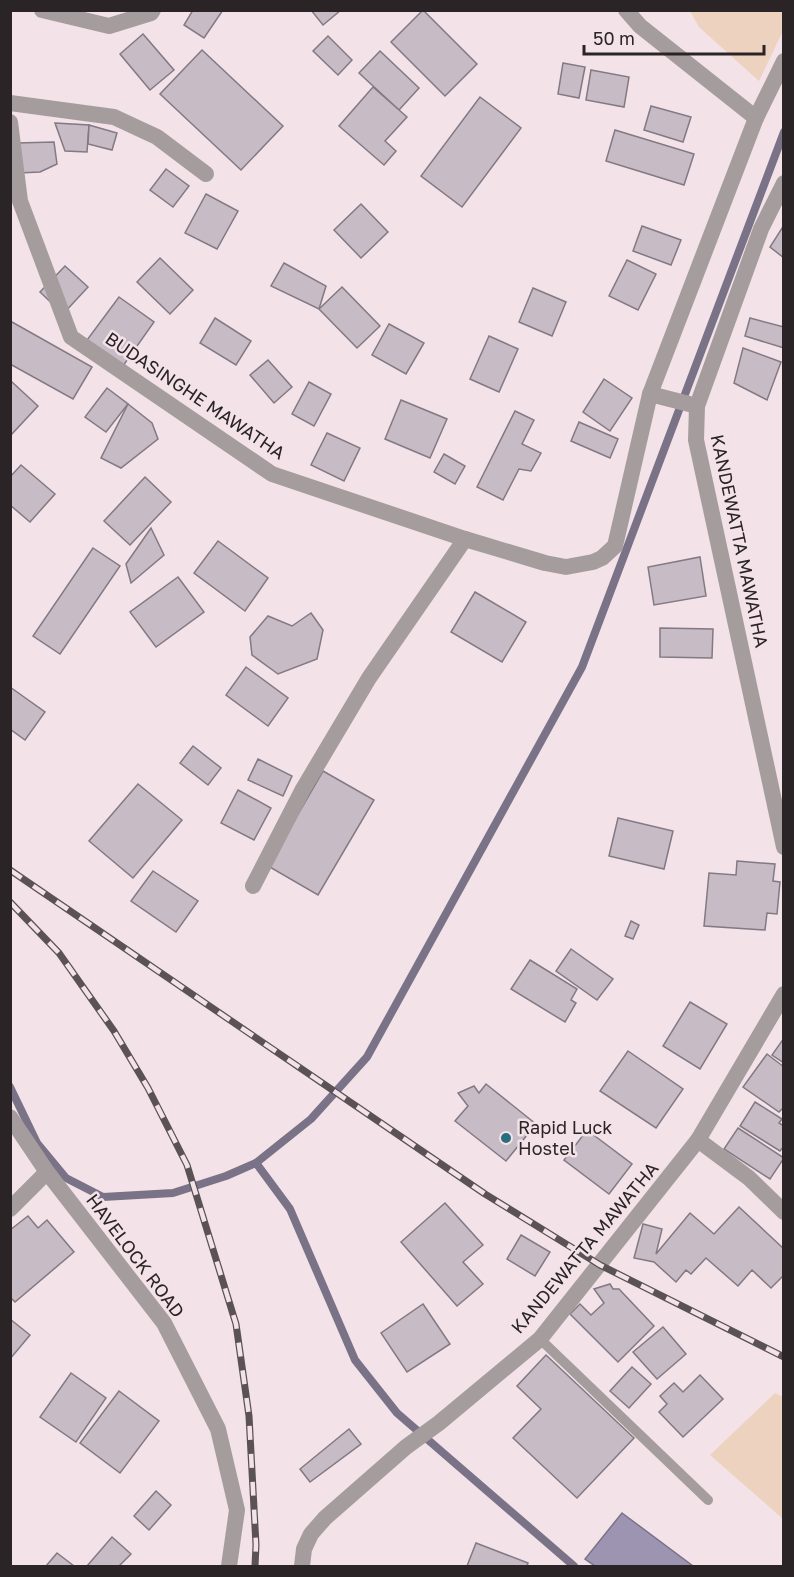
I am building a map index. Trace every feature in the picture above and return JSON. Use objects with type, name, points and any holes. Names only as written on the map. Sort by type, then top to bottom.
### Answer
[{"type":"street","points":[[42,10],[109,26],[153,10]]},
{"type":"street","points":[[626,10],[640,26],[756,118]]},
{"type":"street","points":[[697,406],[650,394],[756,118],[783,61]]},
{"type":"street","points":[[10,103],[114,117],[157,137],[206,174]]},
{"type":"street","name":"BUDASINGHE MAWATHA","points":[[10,122],[20,201],[71,337],[272,474],[545,564],[566,567],[593,562],[602,558],[615,546],[650,394]]},
{"type":"street","name":"KANDEWATTA MAWATHA","points":[[783,183],[761,228],[697,406],[696,440],[783,847]]},
{"type":"street","points":[[253,886],[303,789],[369,678],[465,539]]},
{"type":"street","name":"KANDEWATTA MAWATHA","points":[[302,1566],[304,1549],[311,1534],[326,1518],[406,1447],[439,1423],[540,1339],[698,1140],[783,994]]},
{"type":"street","name":"HAVELOCK ROAD","points":[[10,1118],[47,1173],[164,1323],[218,1429],[237,1510],[229,1566]]},
{"type":"street","points":[[698,1140],[749,1178],[783,1212]]},
{"type":"street","points":[[10,1209],[47,1173]]},
{"type":"lane","points":[[540,1339],[708,1500]]},
{"type":"shaded area","points":[[690,11],[783,11],[783,31],[759,81],[699,27]]},
{"type":"shaded area","points":[[775,1393],[783,1397],[783,1519],[710,1455]]},
{"type":"shaded area","points":[[622,1513],[693,1566],[595,1566],[585,1559]]},
{"type":"building","points":[[193,10],[223,10],[204,38],[184,25]]},
{"type":"building","points":[[311,10],[341,10],[323,25]]},
{"type":"building","points":[[423,10],[477,64],[445,96],[391,42]]},
{"type":"building","points":[[143,34],[174,70],[150,90],[120,54]]},
{"type":"building","points":[[328,36],[352,60],[338,75],[313,51]]},
{"type":"building","points":[[202,50],[283,126],[241,170],[160,94]]},
{"type":"building","points":[[380,51],[419,88],[399,110],[359,73]]},
{"type":"building","points":[[563,63],[585,67],[579,98],[558,94]]},
{"type":"building","points":[[591,70],[629,77],[624,107],[586,100]]},
{"type":"building","points":[[373,87],[407,117],[385,141],[396,151],[384,165],[339,126]]},
{"type":"building","points":[[480,97],[521,128],[462,207],[421,176]]},
{"type":"building","points":[[651,106],[691,117],[683,142],[644,130]]},
{"type":"building","points":[[55,123],[89,125],[87,152],[65,151]]},
{"type":"building","points":[[89,125],[117,133],[112,150],[88,144]]},
{"type":"building","points":[[615,130],[694,154],[684,185],[606,161]]},
{"type":"building","points":[[54,142],[57,164],[40,172],[19,173],[17,143]]},
{"type":"building","points":[[166,169],[189,186],[173,207],[150,190]]},
{"type":"building","points":[[206,194],[238,211],[217,249],[185,233]]},
{"type":"building","points":[[361,204],[388,232],[361,258],[334,230]]},
{"type":"building","points":[[784,225],[784,258],[770,247]]},
{"type":"building","points":[[642,226],[681,240],[671,265],[633,251]]},
{"type":"building","points":[[160,258],[193,290],[170,314],[137,282]]},
{"type":"building","points":[[627,260],[656,274],[638,310],[609,296]]},
{"type":"building","points":[[284,263],[326,286],[319,309],[271,286]]},
{"type":"building","points":[[65,266],[88,287],[63,314],[40,292]]},
{"type":"building","points":[[342,287],[380,326],[357,348],[319,309]]},
{"type":"building","points":[[533,288],[566,302],[552,336],[519,322]]},
{"type":"building","points":[[119,297],[154,322],[123,366],[87,340]]},
{"type":"building","points":[[215,318],[251,341],[236,365],[200,343]]},
{"type":"building","points":[[750,318],[784,327],[784,348],[745,336]]},
{"type":"building","points":[[12,322],[92,367],[73,399],[10,364],[10,325]]},
{"type":"building","points":[[389,324],[424,343],[406,374],[372,355]]},
{"type":"building","points":[[489,336],[518,349],[499,392],[470,379]]},
{"type":"building","points":[[743,348],[781,362],[767,400],[734,383]]},
{"type":"building","points":[[268,360],[292,387],[274,403],[250,375]]},
{"type":"building","points":[[604,379],[632,398],[610,431],[583,412]]},
{"type":"building","points":[[12,382],[38,406],[10,436],[10,384]]},
{"type":"building","points":[[309,382],[331,394],[314,426],[292,414]]},
{"type":"building","points":[[107,388],[128,404],[106,432],[85,417]]},
{"type":"building","points":[[401,400],[447,419],[430,458],[385,439]]},
{"type":"building","points":[[128,404],[152,423],[158,439],[121,468],[101,458]]},
{"type":"building","points":[[515,411],[534,420],[522,444],[541,453],[531,471],[519,469],[503,500],[477,487]]},
{"type":"building","points":[[579,422],[618,439],[610,458],[571,441]]},
{"type":"building","points":[[327,433],[360,448],[344,481],[311,465]]},
{"type":"building","points":[[444,454],[465,466],[455,484],[434,472]]},
{"type":"building","points":[[21,465],[55,494],[30,522],[10,505],[10,477]]},
{"type":"building","points":[[145,477],[171,502],[130,545],[104,521]]},
{"type":"building","points":[[151,528],[164,555],[131,583],[126,564]]},
{"type":"building","points":[[218,541],[268,578],[245,611],[194,573]]},
{"type":"building","points":[[93,548],[120,566],[60,654],[33,636]]},
{"type":"building","points":[[700,557],[706,596],[654,605],[648,567]]},
{"type":"building","points":[[178,577],[204,612],[156,647],[130,612]]},
{"type":"building","points":[[475,592],[526,622],[502,662],[451,632]]},
{"type":"building","points":[[311,613],[323,630],[317,659],[278,674],[252,655],[250,637],[268,616],[292,626]]},
{"type":"building","points":[[660,628],[713,629],[712,658],[660,657]]},
{"type":"building","points":[[246,667],[288,698],[268,726],[226,695]]},
{"type":"building","points":[[10,687],[45,712],[25,740],[10,729]]},
{"type":"building","points":[[193,746],[221,768],[208,785],[180,763]]},
{"type":"building","points":[[258,759],[292,776],[283,796],[248,780]]},
{"type":"building","points":[[323,771],[374,800],[318,895],[268,866]]},
{"type":"building","points":[[138,784],[182,820],[133,878],[89,841]]},
{"type":"building","points":[[238,790],[271,808],[254,840],[221,823]]},
{"type":"building","points":[[618,818],[673,831],[664,869],[609,856]]},
{"type":"building","points":[[737,861],[775,864],[773,881],[780,882],[777,914],[767,913],[765,930],[704,926],[709,873],[736,875]]},
{"type":"building","points":[[153,871],[198,901],[176,932],[131,901]]},
{"type":"building","points":[[631,921],[639,925],[633,939],[625,936]]},
{"type":"building","points":[[571,949],[613,979],[597,1000],[556,971]]},
{"type":"building","points":[[530,960],[577,989],[571,1000],[576,1003],[565,1022],[511,989]]},
{"type":"building","points":[[690,1002],[727,1024],[700,1069],[663,1046]]},
{"type":"building","points":[[784,1038],[784,1063],[772,1055]]},
{"type":"building","points":[[628,1051],[683,1089],[656,1128],[600,1091]]},
{"type":"building","points":[[767,1054],[784,1067],[784,1107],[779,1112],[743,1087]]},
{"type":"building","points":[[486,1084],[536,1124],[506,1161],[455,1121],[468,1106],[458,1093],[474,1086],[479,1093]]},
{"type":"building","points":[[755,1102],[782,1119],[779,1123],[784,1126],[784,1146],[780,1151],[740,1126]]},
{"type":"building","points":[[738,1128],[784,1158],[770,1179],[724,1149]]},
{"type":"building","points":[[587,1130],[632,1164],[609,1194],[564,1160]]},
{"type":"building","points":[[445,1203],[483,1245],[463,1262],[483,1284],[457,1306],[401,1242]]},
{"type":"building","points":[[739,1207],[784,1249],[784,1275],[771,1288],[752,1270],[738,1286],[706,1258],[691,1274],[686,1270],[676,1282],[654,1262],[634,1258],[643,1224],[662,1229],[656,1254],[690,1213],[714,1234]]},
{"type":"building","points":[[28,1216],[38,1228],[47,1220],[74,1252],[15,1302],[10,1297],[10,1230]]},
{"type":"building","points":[[521,1235],[550,1252],[535,1276],[507,1259]]},
{"type":"building","points":[[610,1284],[613,1289],[619,1289],[654,1326],[618,1362],[570,1314],[580,1304],[591,1315],[604,1303],[594,1289]]},
{"type":"building","points":[[423,1304],[450,1344],[407,1372],[381,1333]]},
{"type":"building","points":[[10,1319],[30,1335],[10,1359]]},
{"type":"building","points":[[663,1327],[686,1354],[657,1379],[633,1352]]},
{"type":"building","points":[[546,1355],[634,1438],[577,1498],[513,1438],[541,1409],[517,1386]]},
{"type":"building","points":[[632,1367],[651,1384],[629,1408],[610,1391]]},
{"type":"building","points":[[71,1373],[106,1398],[76,1442],[40,1417]]},
{"type":"building","points":[[700,1375],[723,1399],[683,1437],[659,1412],[667,1404],[660,1396],[674,1383],[683,1392]]},
{"type":"building","points":[[119,1391],[159,1421],[120,1473],[80,1443]]},
{"type":"building","points":[[349,1429],[361,1444],[310,1482],[300,1469]]},
{"type":"building","points":[[156,1491],[171,1505],[149,1530],[134,1516]]},
{"type":"building","points":[[112,1537],[131,1554],[119,1566],[87,1566]]},
{"type":"building","points":[[476,1543],[528,1563],[527,1566],[467,1566]]},
{"type":"building","points":[[57,1553],[74,1566],[46,1566]]},
{"type":"waterway","points":[[10,1087],[37,1143],[66,1178],[103,1197],[173,1193],[226,1176],[256,1163],[311,1119],[367,1057],[582,667],[784,132]]},
{"type":"waterway","points":[[256,1163],[290,1209],[355,1360],[397,1413],[574,1566]]},
{"type":"railway","points":[[10,870],[485,1194],[600,1265],[784,1357]]},
{"type":"railway","points":[[10,902],[59,953],[114,1031],[148,1088],[187,1165],[236,1324],[249,1416],[256,1545],[255,1566]]},
{"type":"place","name":"Rapid Luck Hostel","points":[[506,1138]]}]
